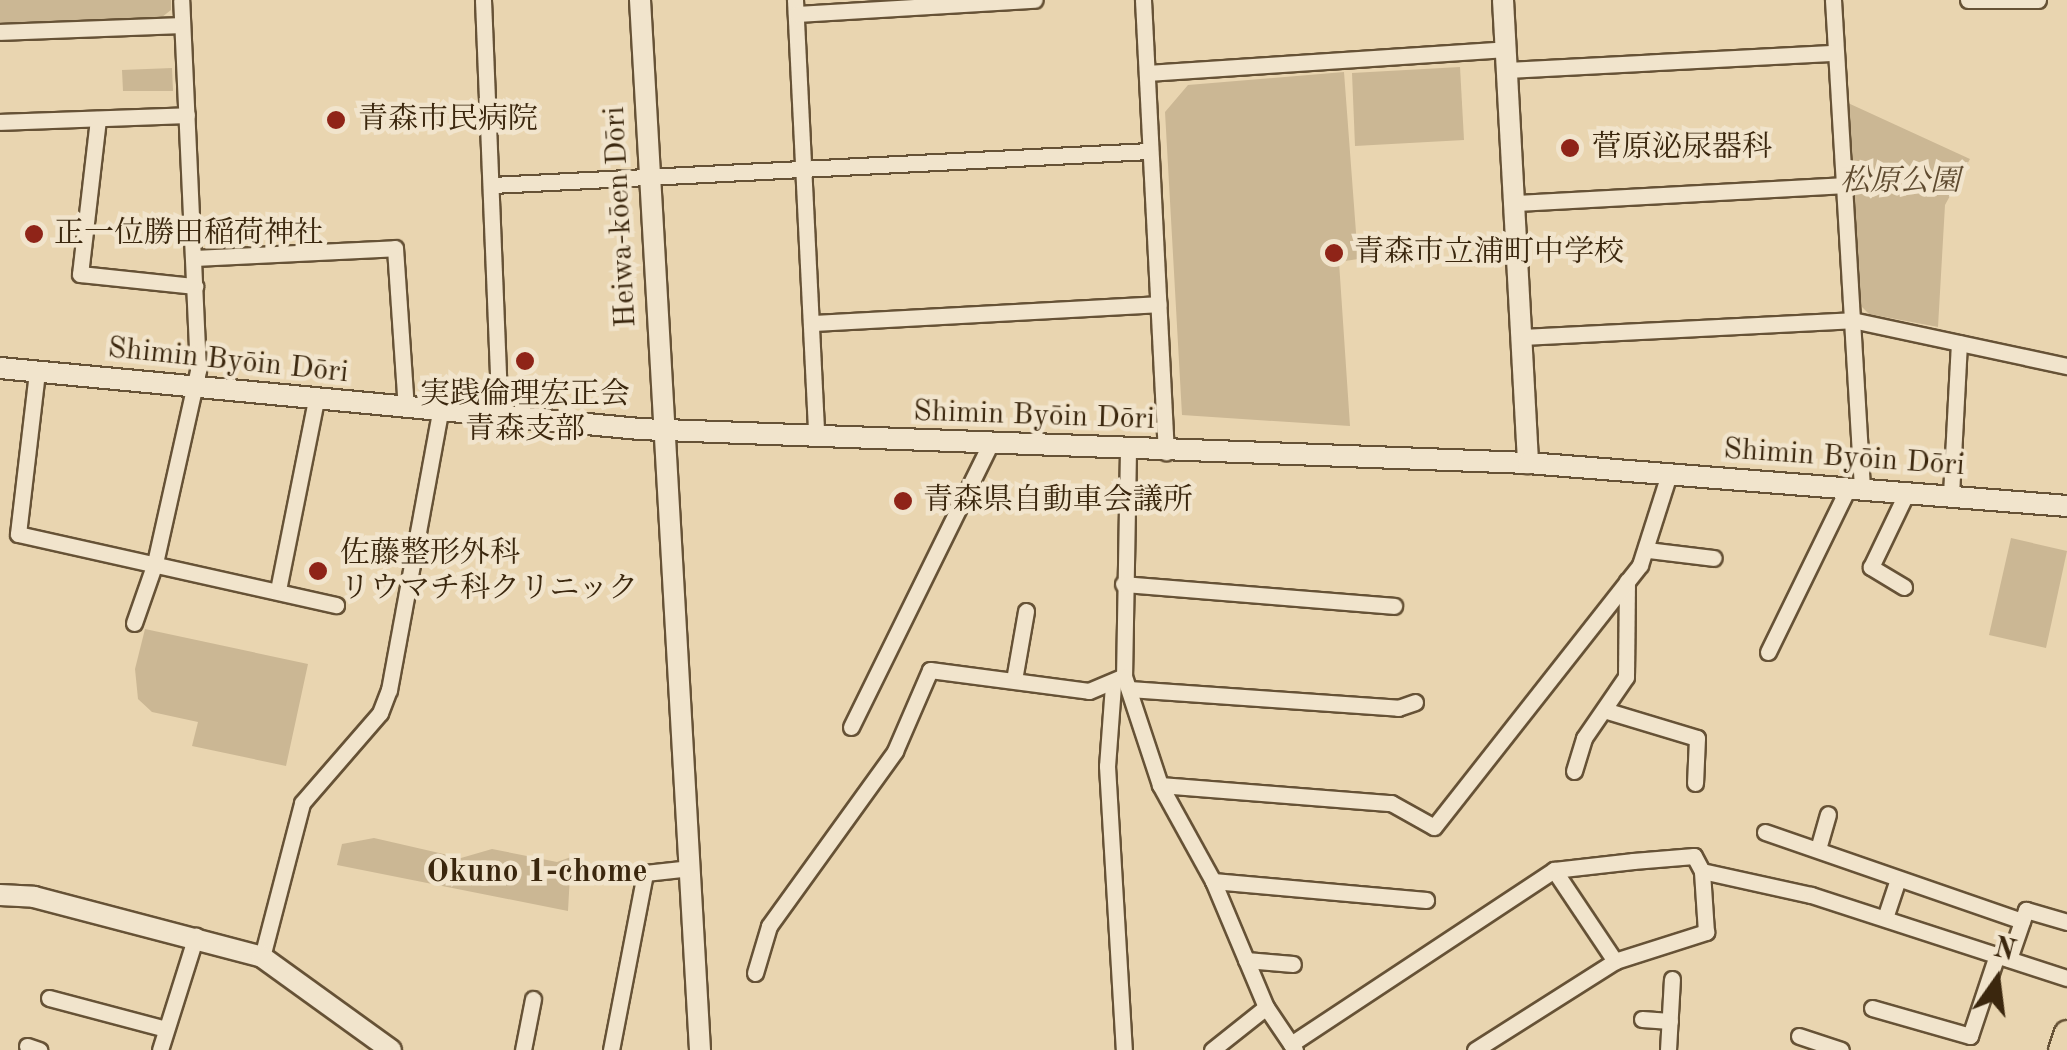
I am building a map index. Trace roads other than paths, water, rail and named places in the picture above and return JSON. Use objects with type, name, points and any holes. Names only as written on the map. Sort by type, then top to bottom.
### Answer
[{"type":"main road","points":[[2061,1050],[2067,1034]]},
{"type":"street","points":[[134,623],[155,564],[195,388],[195,286],[182,0]]},
{"type":"street","points":[[484,0],[500,417]]},
{"type":"street","name":"Heiwa-kōen Dōri","points":[[640,0],[700,1050]]},
{"type":"street","points":[[816,438],[796,7],[1035,0]]},
{"type":"street","points":[[1143,0],[1166,452]]},
{"type":"street","points":[[1503,0],[1528,463]]},
{"type":"street","points":[[1768,652],[1855,489],[1852,320],[1833,0]]},
{"type":"street","points":[[1968,0],[2038,0]]},
{"type":"street","points":[[0,32],[182,25]]},
{"type":"street","points":[[1147,74],[1506,59],[1836,53]]},
{"type":"street","points":[[0,122],[187,115]]},
{"type":"street","points":[[98,119],[80,274],[195,286]]},
{"type":"street","points":[[492,185],[1150,151]]},
{"type":"street","points":[[1515,203],[1844,184]]},
{"type":"street","points":[[194,258],[395,248],[406,409]]},
{"type":"street","points":[[812,323],[1158,304]]},
{"type":"street","points":[[1522,338],[1852,320],[2067,366]]},
{"type":"street","points":[[1951,496],[1959,343]]},
{"type":"street","name":"Shimin Byōin Dōri","points":[[0,368],[663,431],[1528,463],[2067,506]]},
{"type":"street","points":[[37,372],[18,534],[336,604]]},
{"type":"street","points":[[278,590],[316,400]]},
{"type":"street","points":[[262,957],[302,803],[380,713],[390,690],[440,412]]},
{"type":"street","points":[[851,727],[990,444]]},
{"type":"street","points":[[1124,1050],[1107,766],[1122,684],[1128,450]]},
{"type":"street","points":[[1160,785],[1391,803],[1434,826],[1648,550],[1669,474]]},
{"type":"street","points":[[1904,586],[1871,567],[1907,492]]},
{"type":"street","points":[[1648,550],[1714,558]]},
{"type":"street","points":[[1574,771],[1584,738],[1626,677],[1627,581]]},
{"type":"street","points":[[1123,584],[1394,606]]},
{"type":"street","points":[[1014,680],[1026,611]]},
{"type":"street","points":[[755,972],[769,926],[895,751],[930,670],[1089,690],[1122,684],[1398,708],[1415,702]]},
{"type":"street","points":[[1122,684],[1160,785],[1213,881],[1266,1008],[1293,1047],[1554,870],[1694,856],[1702,870],[1706,932],[1614,961],[1476,1050]]},
{"type":"street","points":[[1604,710],[1697,738],[1695,782]]},
{"type":"street","points":[[1818,850],[1828,814]]},
{"type":"street","points":[[1765,832],[2022,921]]},
{"type":"street","points":[[611,1050],[643,877],[658,869],[691,868]]},
{"type":"street","points":[[1554,870],[1614,961]]},
{"type":"street","points":[[1702,870],[1885,918],[2067,978]]},
{"type":"street","points":[[1885,918],[1898,879]]},
{"type":"street","points":[[1213,881],[1426,900]]},
{"type":"street","points":[[0,895],[196,936],[262,957],[389,1049]]},
{"type":"street","points":[[1872,1008],[1970,1036],[2003,957],[2030,910],[2067,922]]},
{"type":"street","points":[[160,1050],[196,936]]},
{"type":"street","points":[[1246,960],[1293,964]]},
{"type":"street","points":[[1668,1050],[1672,979]]},
{"type":"street","points":[[49,998],[166,1030]]},
{"type":"street","points":[[523,1050],[534,999]]},
{"type":"street","points":[[1212,1050],[1266,1008]]},
{"type":"street","points":[[1642,1019],[1670,1020]]},
{"type":"street","points":[[1799,1036],[1841,1050]]},
{"type":"place","name":"青森市民病院","points":[[336,120]]},
{"type":"place","name":"菅原泌尿器科","points":[[1570,148]]},
{"type":"place","name":"正一位勝田稲荷神社","points":[[34,234]]},
{"type":"place","name":"青森市立浦町中学校","points":[[1334,253]]},
{"type":"place","name":"実践倫理宏正会 青森支部","points":[[525,361]]},
{"type":"place","name":"青森県自動車会議所","points":[[903,501]]},
{"type":"place","name":"佐藤整形外科 リウマチ科クリニック","points":[[318,571]]},
{"type":"district","name":"Okuno 1-chome","points":[[537,873]]},
{"type":"park label","name":"松原公園","points":[[1900,182]]}]
